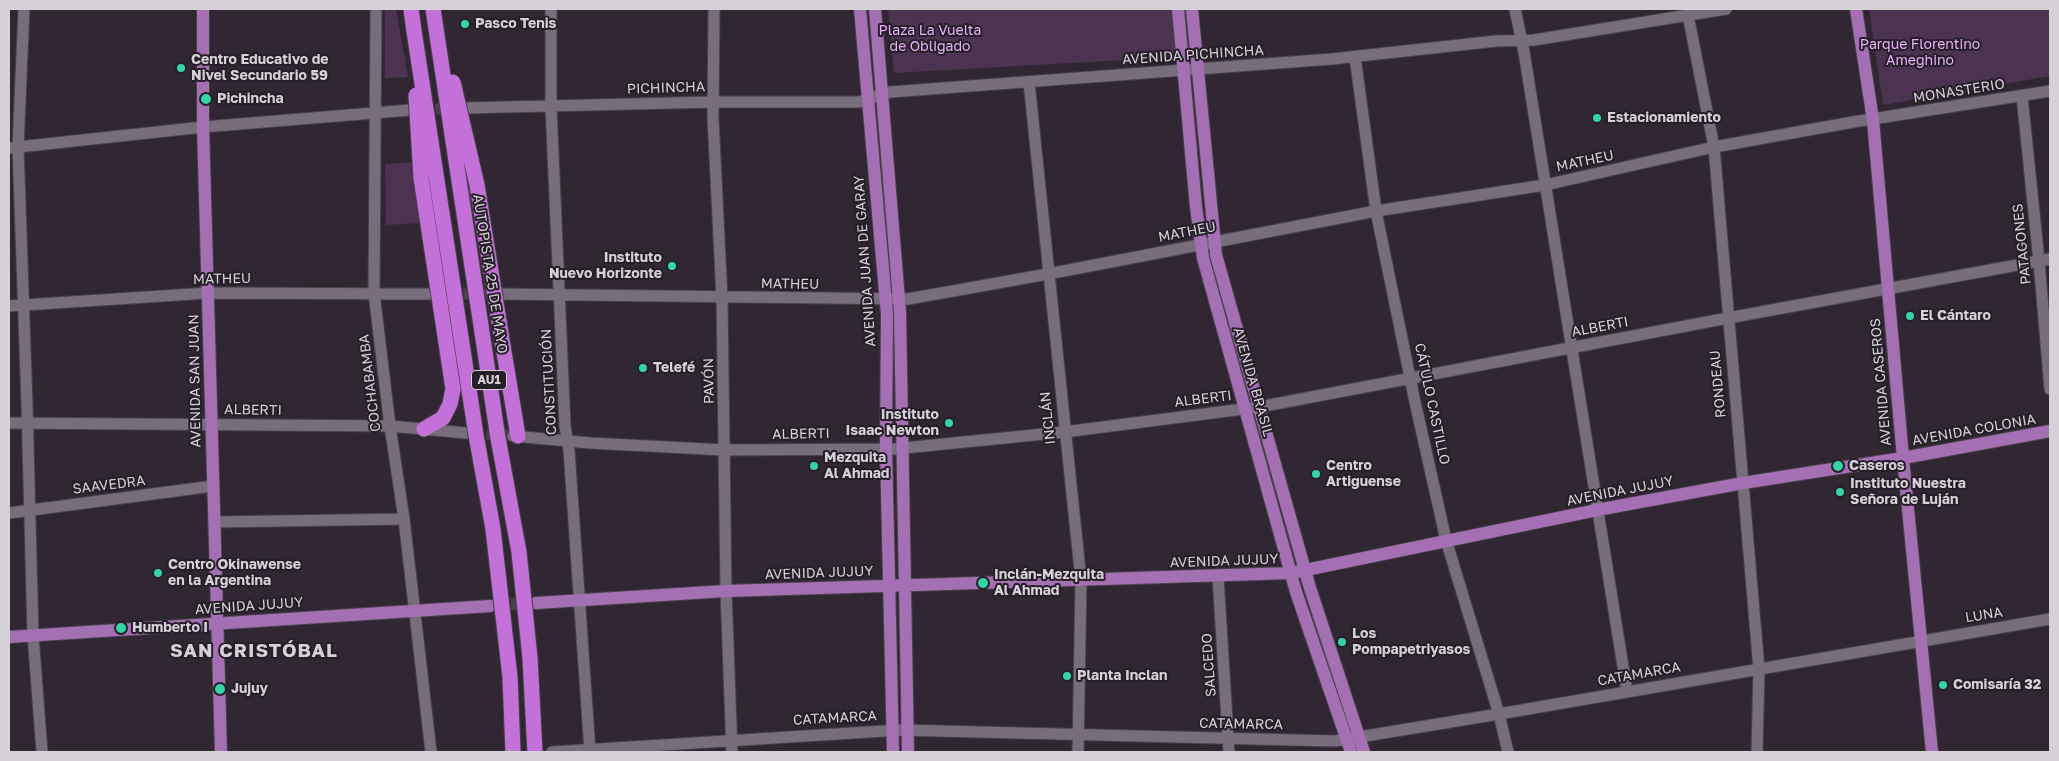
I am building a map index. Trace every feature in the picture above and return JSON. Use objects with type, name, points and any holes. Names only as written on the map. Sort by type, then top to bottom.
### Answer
[{"type":"highway","name":"AU1","points":[[411,9],[476,435],[493,530],[510,677],[513,752]]},
{"type":"highway","name":"AUTOPISTA 25 DE MAYO","points":[[433,9],[498,438],[519,552],[530,658],[535,752]]},
{"type":"highway","points":[[436,26],[449,66],[477,185],[503,346],[515,436]]},
{"type":"highway","points":[[414,30],[419,156],[453,389],[450,404],[443,418],[424,429]]},
{"type":"main road","name":"AVENIDA SAN JUAN","points":[[203,9],[203,127],[221,752]]},
{"type":"main road","name":"AVENIDA JUAN DE GARAY","points":[[860,9],[886,300],[886,448],[893,752]]},
{"type":"main road","points":[[875,9],[899,300],[908,752]]},
{"type":"main road","name":"AVENIDA BRASIL","points":[[1178,9],[1200,244],[1291,573],[1351,752]]},
{"type":"main road","name":"AVENIDA BRASIL","points":[[1192,9],[1214,242],[1305,571],[1364,752]]},
{"type":"main road","name":"AVENIDA CASEROS","points":[[1856,9],[1873,120],[1887,289],[1932,752]]},
{"type":"main road","name":"AVENIDA COLONIA","points":[[1903,458],[2050,431]]},
{"type":"main road","name":"AVENIDA JUJUY","points":[[536,603],[726,591],[1291,573],[1597,510],[1742,483],[1903,458]]},
{"type":"main road","name":"AVENIDA JUJUY","points":[[9,637],[490,606]]},
{"type":"street","points":[[24,9],[13,147],[24,306],[33,635],[42,752]]},
{"type":"street","name":"COCHABAMBA","points":[[376,9],[374,293],[390,426],[404,519],[431,752]]},
{"type":"street","name":"CONSTITUCIÓN","points":[[551,9],[551,107],[565,426],[580,600],[590,751]]},
{"type":"street","name":"PAVÓN","points":[[714,9],[713,102],[722,298],[726,591],[732,752]]},
{"type":"street","points":[[1515,9],[1627,691]]},
{"type":"street","points":[[1521,40],[1534,40],[1674,13],[1688,15],[1726,9]]},
{"type":"street","name":"RONDEAU","points":[[1688,15],[1714,147],[1759,668],[1757,752]]},
{"type":"street","name":"AVENIDA PICHINCHA","points":[[868,99],[883,94],[1184,72],[1521,40]]},
{"type":"street","name":"CÁTULO CASTILLO","points":[[1356,57],[1376,211],[1410,377],[1446,540],[1499,714],[1508,752]]},
{"type":"street","name":"INCLÁN","points":[[1028,82],[1081,580],[1078,752]]},
{"type":"street","name":"MONASTERIO","points":[[1873,120],[2050,91]]},
{"type":"street","name":"PATAGONES","points":[[2022,96],[2045,260],[2050,389]]},
{"type":"street","name":"PICHINCHA","points":[[464,108],[713,102],[859,102],[868,99]]},
{"type":"street","points":[[13,147],[203,127],[410,110]]},
{"type":"street","name":"MATHEU","points":[[500,294],[899,300],[1048,274],[1376,211],[1545,184],[1714,147],[1873,120]]},
{"type":"street","name":"ALBERTI","points":[[515,436],[567,441],[725,450],[902,448],[1064,432],[1259,407],[1410,377],[2045,260]]},
{"type":"street","name":"MATHEU","points":[[9,306],[208,293],[435,294]]},
{"type":"street","name":"ALBERTI","points":[[9,423],[390,426],[466,432]]},
{"type":"street","name":"SAAVEDRA","points":[[9,513],[213,486]]},
{"type":"street","points":[[214,522],[404,519]]},
{"type":"street","name":"SALCEDO","points":[[1218,576],[1229,752]]},
{"type":"street","name":"LUNA","points":[[1922,640],[2050,619]]},
{"type":"street","name":"CATAMARCA","points":[[552,752],[893,730],[1335,741],[1922,640]]},
{"type":"green space","points":[[385,9],[396,9],[408,77],[385,78]]},
{"type":"green space","name":"Plaza La Vuelta de Obligado","points":[[888,9],[1172,9],[1178,57],[894,73]]},
{"type":"green space","name":"Parque Florentino Ameghino","points":[[1869,9],[2050,9],[2050,76],[1883,105]]},
{"type":"green space","points":[[416,162],[422,223],[386,225],[385,164]]},
{"type":"tunnel","points":[[419,110],[456,108]]},
{"type":"tunnel","points":[[447,294],[500,294]]},
{"type":"tunnel","points":[[470,433],[513,436]]},
{"type":"tunnel","points":[[493,605],[533,603]]},
{"type":"place","name":"Pasco Tenis","points":[[465,24]]},
{"type":"place","name":"Centro Educativo de Nivel Secundario 59","points":[[181,68]]},
{"type":"place","name":"Pichincha","points":[[206,99]]},
{"type":"place","name":"Estacionamiento","points":[[1597,118]]},
{"type":"place","name":"Instituto Nuevo Horizonte","points":[[672,266]]},
{"type":"place","name":"El Cántaro","points":[[1910,316]]},
{"type":"place","name":"Telefé","points":[[643,368]]},
{"type":"place","name":"Instituto Isaac Newton","points":[[949,423]]},
{"type":"place","name":"Mezquita Al Ahmad","points":[[814,466]]},
{"type":"place","name":"Caseros","points":[[1838,466]]},
{"type":"place","name":"Centro Artiguense","points":[[1316,474]]},
{"type":"place","name":"Instituto Nuestra Señora de Luján","points":[[1840,492]]},
{"type":"place","name":"Centro Okinawense en la Argentina","points":[[158,573]]},
{"type":"place","name":"Inclán-Mezquita Al Ahmad","points":[[983,583]]},
{"type":"place","name":"Humberto I","points":[[121,628]]},
{"type":"place","name":"Los Pompapetriyasos","points":[[1342,642]]},
{"type":"place","name":"Planta Inclan","points":[[1067,676]]},
{"type":"place","name":"Comisaría 32","points":[[1943,685]]},
{"type":"place","name":"Jujuy","points":[[220,689]]},
{"type":"district","name":"SAN CRISTÓBAL","points":[[254,651]]}]
